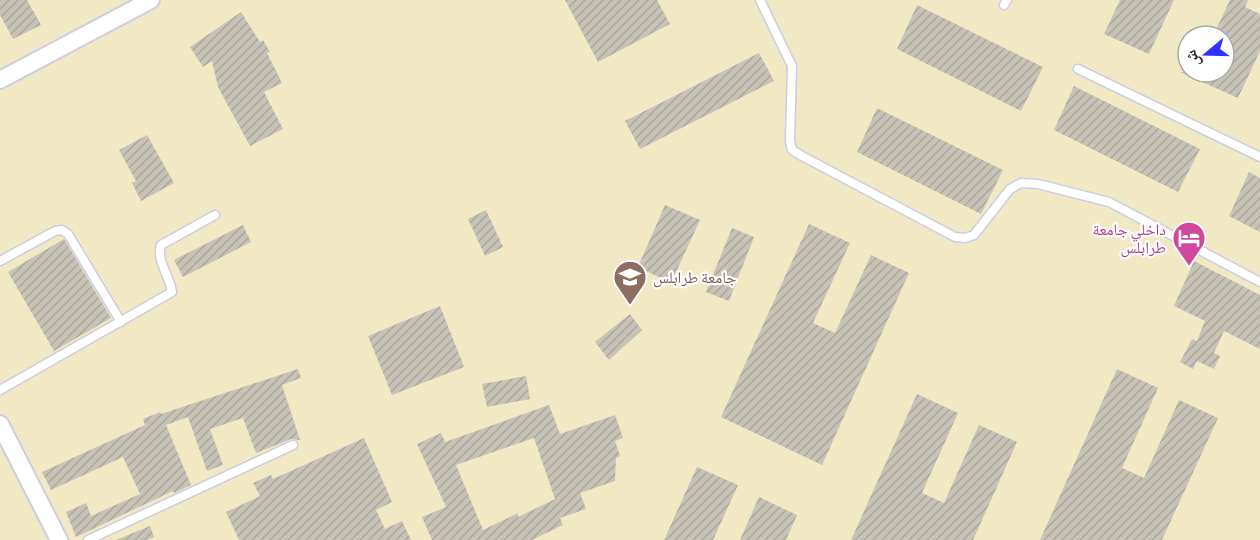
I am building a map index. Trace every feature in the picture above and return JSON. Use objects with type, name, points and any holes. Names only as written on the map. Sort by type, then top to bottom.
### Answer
[{"type":"street","points":[[0,80],[151,0]]},
{"type":"street","points":[[0,424],[59,540]]},
{"type":"lane","points":[[760,0],[792,66],[790,141],[792,150],[802,156],[955,237],[965,238],[974,235],[1010,189],[1021,183],[1038,184],[1109,202],[1260,282]]},
{"type":"lane","points":[[1078,69],[1260,157]]},
{"type":"lane","points":[[0,390],[172,292],[171,283],[158,253],[160,245],[214,215]]},
{"type":"lane","points":[[0,261],[55,231],[62,230],[68,234],[121,322]]},
{"type":"lane","points":[[88,540],[293,445]]},
{"type":"shaded area","name":"جامعة طرابلس","points":[[0,0],[1260,0],[1260,540],[0,540]]},
{"type":"building","points":[[0,0],[27,0],[41,25],[13,39],[0,15]]},
{"type":"building","points":[[565,0],[657,0],[670,24],[598,62]]},
{"type":"building","points":[[1120,0],[1174,0],[1149,54],[1104,34]]},
{"type":"building","points":[[1230,0],[1248,0],[1245,7],[1260,14],[1260,51],[1238,98],[1207,84],[1236,84],[1236,24],[1219,24]]},
{"type":"building","points":[[917,5],[1043,67],[1021,111],[897,49]]},
{"type":"building","points":[[241,12],[260,42],[263,40],[270,52],[267,53],[282,83],[264,92],[283,129],[250,146],[218,87],[212,61],[203,67],[190,47]]},
{"type":"building","points":[[759,53],[774,81],[640,149],[625,121]]},
{"type":"building","points":[[1074,86],[1200,149],[1178,192],[1054,130]]},
{"type":"building","points":[[877,108],[1003,170],[981,214],[857,152]]},
{"type":"building","points":[[147,135],[174,183],[141,201],[132,183],[136,181],[119,150]]},
{"type":"building","points":[[1249,172],[1260,178],[1260,232],[1229,216]]},
{"type":"building","points":[[665,205],[700,220],[671,283],[638,267]]},
{"type":"building","points":[[486,210],[503,247],[485,256],[468,219]]},
{"type":"building","points":[[809,224],[850,243],[813,323],[835,333],[871,255],[909,273],[822,465],[721,417]]},
{"type":"building","points":[[243,225],[251,242],[183,277],[174,260]]},
{"type":"building","points":[[732,228],[754,237],[729,301],[706,292]]},
{"type":"building","points":[[64,239],[111,318],[54,351],[8,272]]},
{"type":"building","points":[[1194,261],[1260,295],[1260,349],[1224,331],[1214,353],[1220,356],[1214,369],[1197,361],[1193,369],[1180,362],[1192,339],[1197,341],[1205,321],[1174,306]]},
{"type":"building","points":[[440,306],[464,367],[392,395],[368,336]]},
{"type":"building","points":[[630,314],[642,330],[609,360],[595,342]]},
{"type":"building","points":[[298,369],[301,378],[282,385],[300,440],[291,439],[256,453],[243,418],[210,429],[223,465],[207,471],[188,417],[166,425],[191,485],[174,493],[173,491],[76,537],[66,512],[86,503],[91,516],[140,494],[123,457],[51,490],[42,472],[145,425],[143,419],[160,412],[161,414]]},
{"type":"building","points":[[1117,369],[1158,388],[1122,468],[1144,478],[1179,400],[1218,418],[1162,540],[1040,540]]},
{"type":"building","points":[[526,376],[530,399],[487,407],[482,384]]},
{"type":"building","points":[[917,394],[958,413],[922,493],[944,503],[979,425],[1017,442],[973,540],[851,540]]},
{"type":"building","points":[[549,405],[560,434],[615,415],[623,438],[615,441],[620,456],[616,458],[615,481],[580,493],[586,509],[560,518],[563,525],[532,540],[432,540],[422,517],[446,507],[417,444],[441,433],[445,442]],"holes":[[[534,438],[555,499],[518,517],[518,513],[483,530],[456,465]]]},
{"type":"building","points":[[364,438],[392,502],[376,510],[385,529],[402,521],[411,540],[239,540],[226,512],[260,496],[253,483],[271,475],[273,479]]},
{"type":"building","points":[[697,467],[738,485],[713,540],[664,540]]},
{"type":"building","points":[[759,497],[797,515],[786,540],[740,540]]},
{"type":"building","points":[[150,526],[154,537],[147,540],[116,540]]},
{"type":"place","name":"داخلي جامعة طرابلس","points":[[1189,267]]},
{"type":"place","name":"جامعة طرابلس","points":[[630,306]]}]
